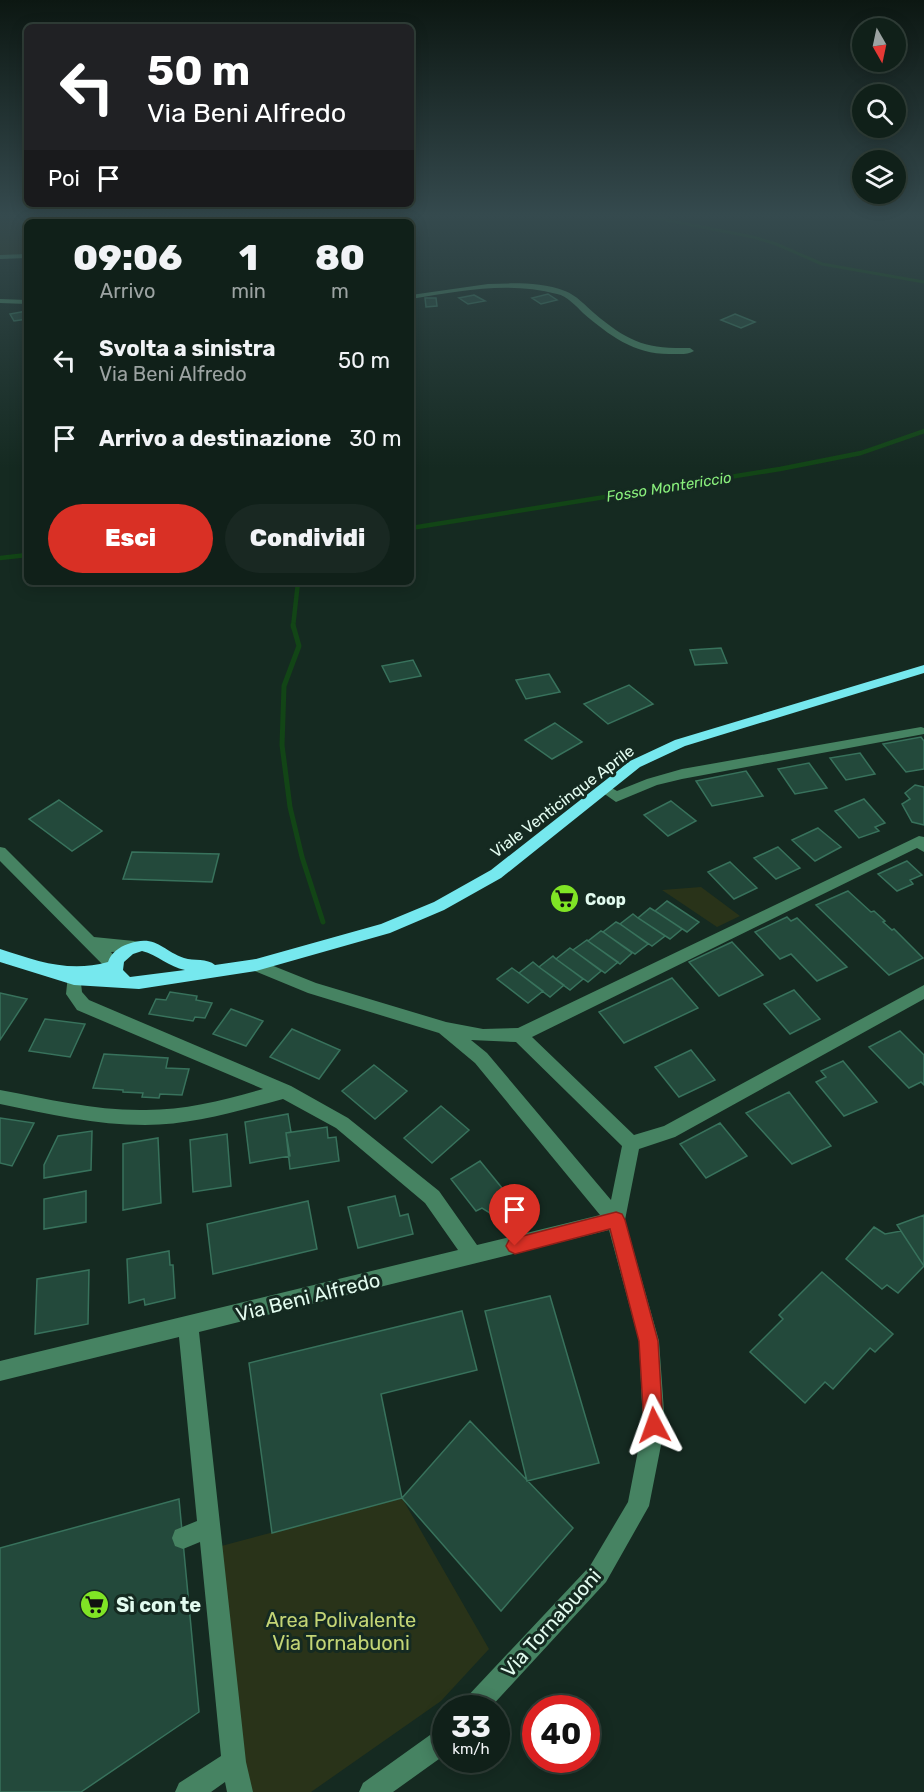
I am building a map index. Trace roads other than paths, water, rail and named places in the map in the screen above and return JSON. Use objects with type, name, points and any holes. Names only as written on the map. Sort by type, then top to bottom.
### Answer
[{"type":"main road","name":"Viale Venticinque Aprile","points":[[0,955],[69,977],[96,982],[131,983],[256,965],[385,929],[439,906],[496,874],[635,764],[680,743],[924,669]]},
{"type":"main road","name":"Viale Venticinque Aprile","points":[[69,977],[114,966],[120,955],[134,947],[151,946],[180,963],[226,969]]},
{"type":"main road","points":[[148,981],[161,971],[164,965],[162,953]]},
{"type":"main road","points":[[114,966],[118,978],[124,981]]},
{"type":"street","points":[[0,301],[24,302]]},
{"type":"street","points":[[574,301],[627,344],[654,351],[690,351]]},
{"type":"street","points":[[603,788],[616,797],[652,782],[681,774],[921,731]]},
{"type":"street","points":[[481,1058],[512,1036],[919,841],[924,847]]},
{"type":"street","points":[[0,852],[114,966]]},
{"type":"street","points":[[90,942],[105,946],[134,947]]},
{"type":"street","points":[[256,965],[285,980],[444,1028],[512,1036],[631,1144]]},
{"type":"street","points":[[69,977],[74,994],[82,1005],[285,1091],[342,1123],[432,1197],[474,1256]]},
{"type":"street","points":[[631,1144],[669,1132],[924,991]]},
{"type":"street","points":[[444,1028],[481,1058],[616,1220]]},
{"type":"street","points":[[0,1097],[98,1115],[147,1118],[217,1110],[285,1091]]},
{"type":"street","points":[[616,1220],[631,1144]]},
{"type":"street","name":"Via Beni Alfredo","points":[[0,1371],[616,1220]]},
{"type":"street","name":"Via Tornabuoni","points":[[486,1695],[598,1574],[638,1506],[654,1425],[648,1341],[616,1220]]},
{"type":"street","points":[[188,1326],[234,1762],[240,1792]]},
{"type":"street","points":[[183,1538],[209,1527]]},
{"type":"street","points":[[372,1792],[432,1749]]},
{"type":"street","points":[[188,1792],[234,1762]]},
{"type":"waterway","name":"Fosso Montericcio","points":[[414,528],[780,469],[861,453],[924,431]]},
{"type":"waterway","name":"Fosso Montericcio","points":[[0,558],[24,555]]},
{"type":"waterway","points":[[293,626],[298,585]]},
{"type":"waterway","points":[[293,626],[299,646],[284,686],[282,745],[290,807],[302,857],[323,922]]},
{"type":"place","name":"Coop","points":[[564,899]]},
{"type":"place","name":"Sì con te","points":[[95,1605]]},
{"type":"park label","name":"Area Polivalente Via Tornabuoni","points":[[341,1632]]}]
